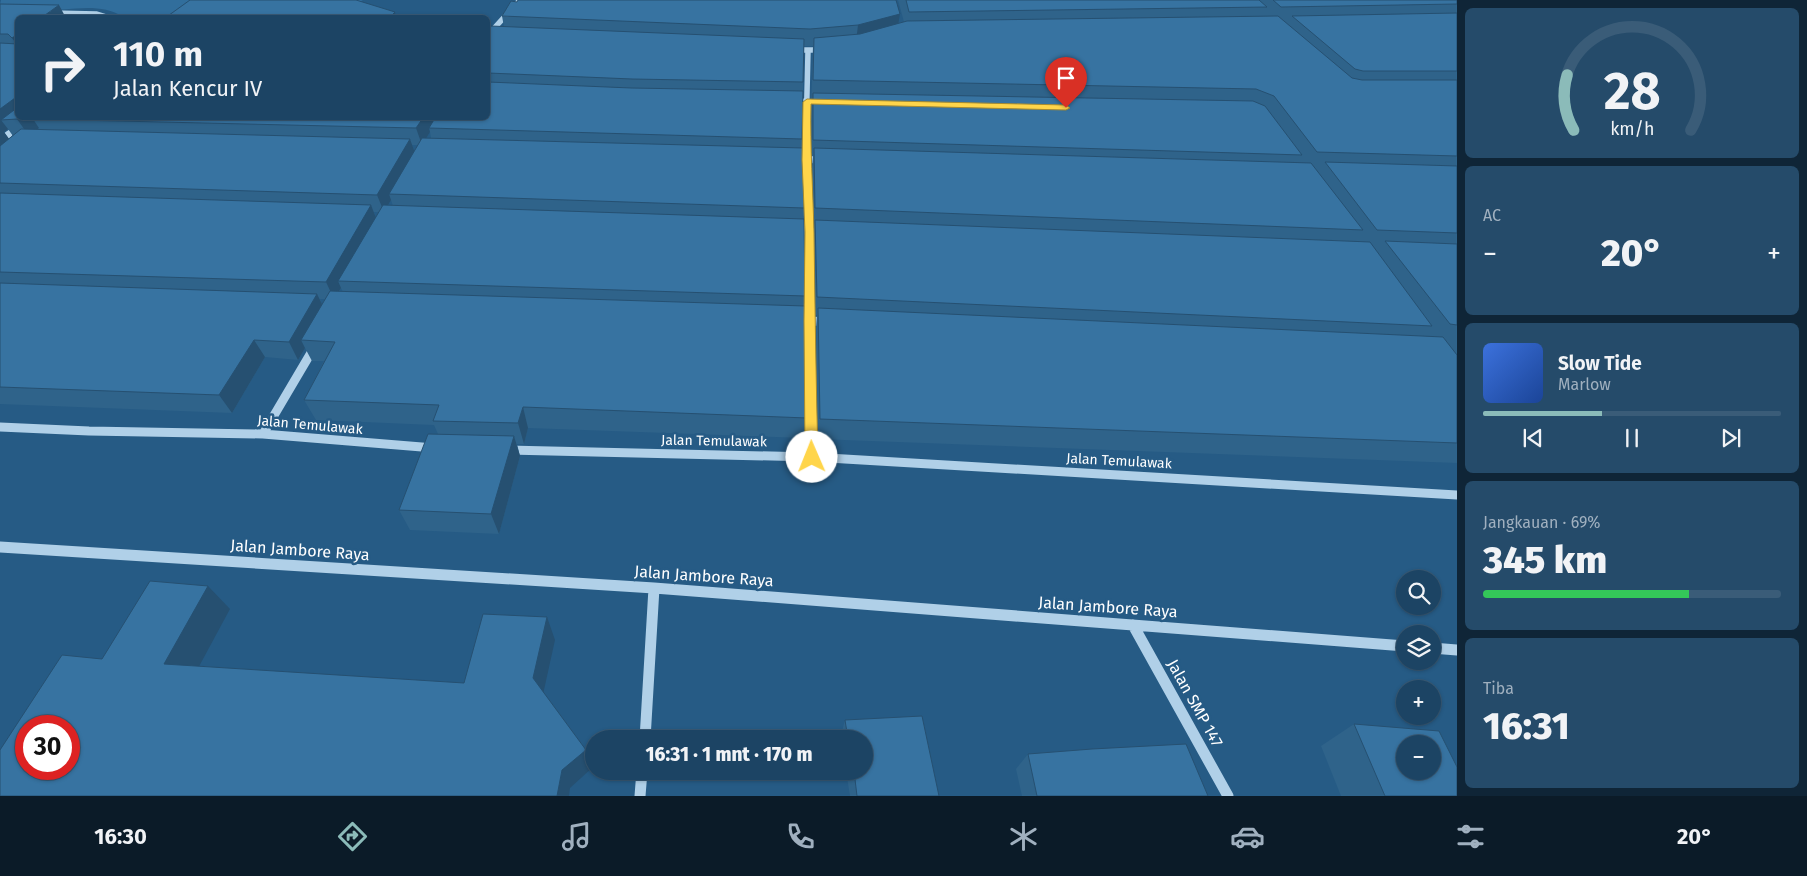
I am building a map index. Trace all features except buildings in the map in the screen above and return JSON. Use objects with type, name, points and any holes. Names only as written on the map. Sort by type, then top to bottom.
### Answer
[{"type":"street","points":[[490,34],[520,0]]},
{"type":"street","points":[[45,13],[99,15]]},
{"type":"street","points":[[490,36],[497,37]]},
{"type":"street","points":[[788,50],[834,50]]},
{"type":"street","points":[[808,51],[806,160],[810,232],[809,321],[812,457]]},
{"type":"street","points":[[788,101],[827,102]]},
{"type":"street","points":[[0,142],[27,120]]},
{"type":"street","points":[[0,142],[10,142]]},
{"type":"street","points":[[787,159],[836,160]]},
{"type":"street","points":[[780,231],[829,233]]},
{"type":"street","points":[[779,320],[838,322]]},
{"type":"street","points":[[264,434],[320,337]]},
{"type":"street","name":"Jalan Temulawak","points":[[0,426],[89,431],[264,434],[405,447],[443,448]]},
{"type":"street","name":"Jalan Temulawak","points":[[500,450],[812,457],[1457,495]]},
{"type":"street","name":"Jalan Jambore Raya","points":[[0,547],[654,588],[1396,645]]},
{"type":"street","points":[[646,730],[654,588]]},
{"type":"street","name":"Jalan SMP 147","points":[[1133,625],[1228,796]]},
{"type":"street","points":[[1441,649],[1457,650]]},
{"type":"street","points":[[640,796],[641,780]]},
{"type":"shaded area","points":[[1,0],[363,0],[348,8],[237,15],[119,15],[102,9],[91,8],[27,11],[0,5]]},
{"type":"route","points":[[812,457],[809,321],[810,232],[806,160],[807,102],[1066,108]]}]
